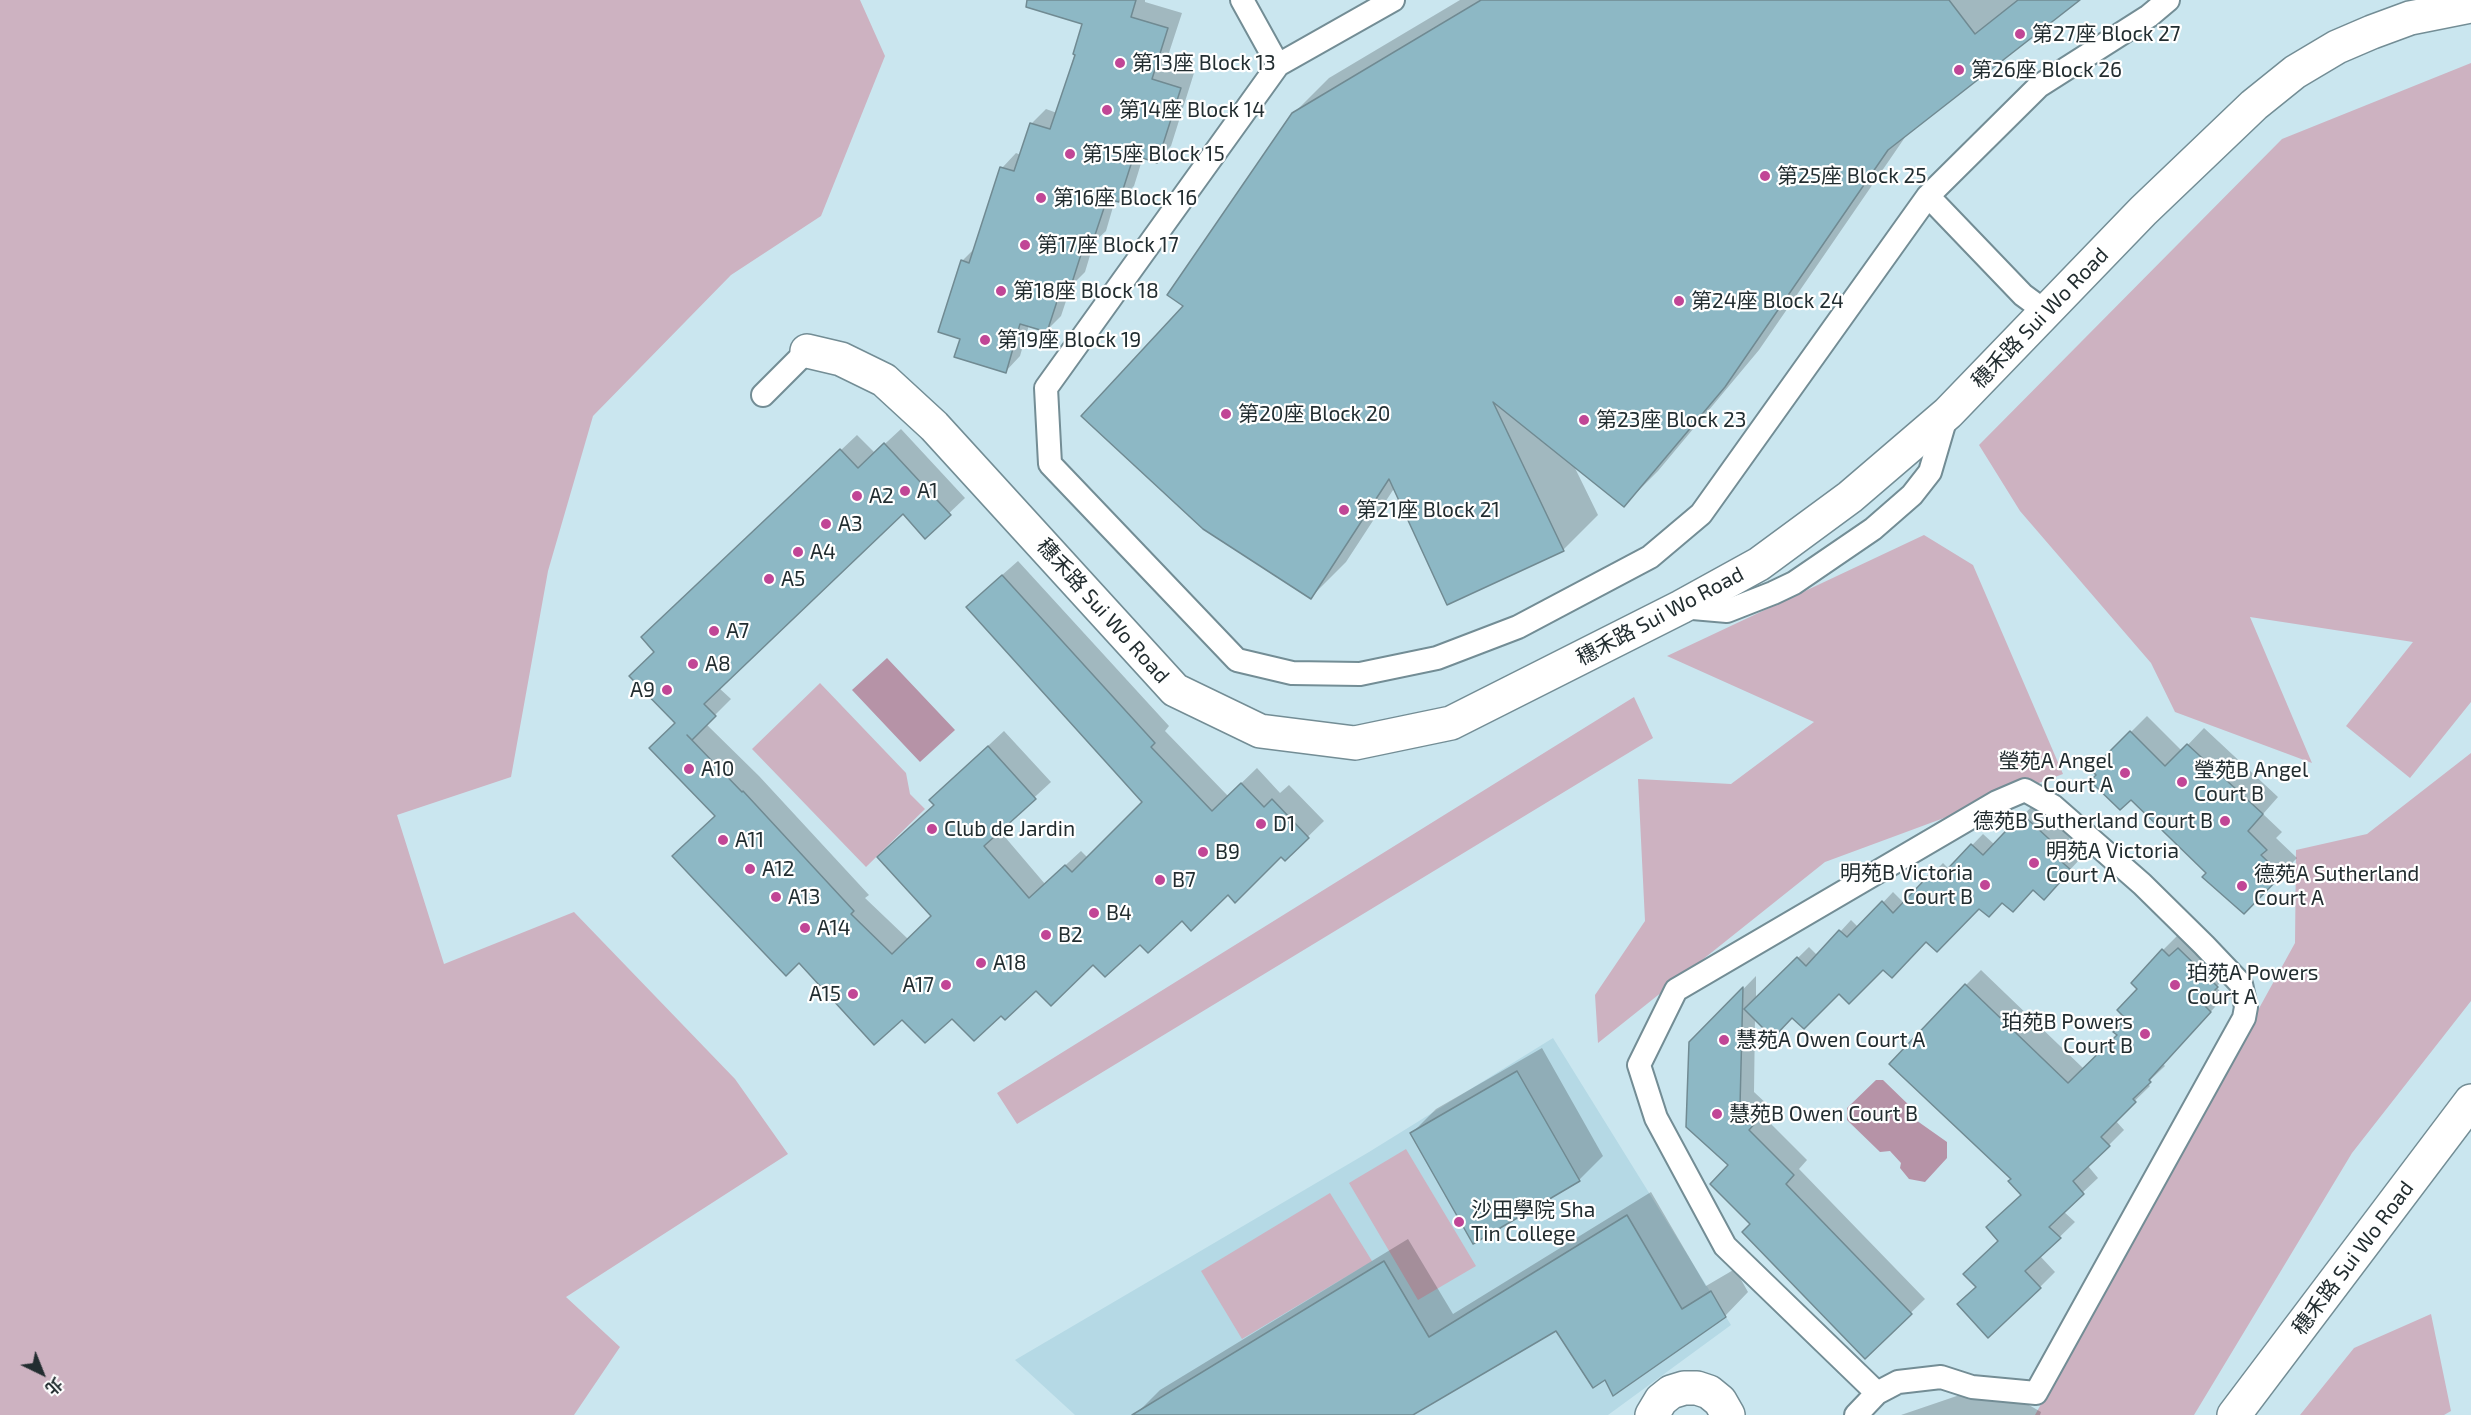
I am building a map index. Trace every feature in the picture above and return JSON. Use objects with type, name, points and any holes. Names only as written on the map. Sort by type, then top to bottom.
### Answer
[{"type":"street","name":"穗禾路 Sui Wo Road","points":[[807,351],[841,359],[884,380],[934,426],[1175,690],[1260,731],[1355,743],[1451,723],[1681,607],[1759,564],[1850,497],[1948,413],[2194,162],[2254,105],[2295,72],[2337,47],[2372,32],[2410,18],[2471,6]]},
{"type":"street","name":"穗禾路 Sui Wo Road","points":[[2234,1415],[2471,1101]]},
{"type":"street","points":[[1652,1415],[1661,1400],[1671,1392],[1684,1388],[1697,1388],[1709,1392],[1720,1401],[1728,1415]]},
{"type":"lane","points":[[1242,0],[1278,65]]},
{"type":"lane","points":[[1393,0],[1278,65],[1046,388],[1050,464],[1237,660],[1292,673],[1360,674],[1437,658],[1518,627],[1650,557],[1701,514],[1928,196],[2039,86],[2149,16],[2169,0]]},
{"type":"lane","points":[[1928,196],[2023,294],[2046,312]]},
{"type":"lane","points":[[763,395],[807,351]]},
{"type":"lane","points":[[1856,1415],[1877,1394],[1898,1382],[1941,1377],[1972,1387],[2036,1393],[2244,1018],[2246,1007],[2241,984],[2204,945],[2142,884],[2053,806],[2025,790],[1997,802],[1676,990],[1639,1065],[1656,1118],[1725,1246],[1877,1394]]},
{"type":"shaded area","points":[[0,0],[860,0],[885,56],[821,216],[731,275],[593,416],[548,571],[511,777],[397,815],[444,964],[574,912],[735,1079],[788,1154],[566,1297],[620,1347],[574,1415],[0,1415]]},
{"type":"shaded area","points":[[2471,63],[2471,702],[2410,778],[2346,726],[2413,642],[2250,617],[2312,763],[2175,712],[2151,663],[2020,511],[1979,445],[2282,139]]},
{"type":"shaded area","points":[[1924,535],[1973,565],[2063,774],[1825,862],[1598,1043],[1595,995],[1645,921],[1638,779],[1731,784],[1814,722],[1667,656]]},
{"type":"shaded area","points":[[887,658],[955,730],[920,762],[852,690]]},
{"type":"shaded area","points":[[820,683],[906,773],[910,794],[925,809],[866,867],[752,749]]},
{"type":"shaded area","points":[[1634,697],[1653,738],[1017,1124],[997,1093]]},
{"type":"shaded area","points":[[2471,753],[2471,1001],[2352,1153],[2194,1415],[2035,1415],[2295,943],[2296,850],[2367,834]]},
{"type":"shaded area","name":"沙田學院 Sha Tin College","points":[[1553,1038],[1731,1325],[1608,1415],[1075,1415],[1015,1360],[1369,1152]]},
{"type":"shaded area","points":[[1876,1080],[1883,1080],[1913,1109],[1913,1118],[1947,1142],[1947,1158],[1925,1182],[1909,1179],[1900,1168],[1901,1163],[1890,1151],[1880,1152],[1847,1120],[1847,1108]]},
{"type":"shaded area","points":[[1406,1149],[1476,1266],[1418,1300],[1349,1183]]},
{"type":"shaded area","points":[[1330,1193],[1372,1261],[1242,1339],[1201,1271]]},
{"type":"shaded area","points":[[2431,1314],[2451,1411],[2444,1415],[2300,1415],[2354,1348]]},
{"type":"building","points":[[1027,0],[1136,0],[1131,17],[1168,28],[1152,79],[1181,88],[1157,163],[1134,155],[1119,202],[1107,199],[1091,247],[1084,245],[1070,289],[1062,286],[1047,332],[1020,324],[1006,373],[954,357],[960,339],[938,332],[961,260],[969,263],[1000,167],[1014,171],[1030,123],[1050,129],[1075,55],[1073,54],[1082,24],[1026,7]]},
{"type":"building","points":[[1481,0],[1949,0],[1975,34],[2018,0],[2080,0],[1888,150],[1725,387],[1624,507],[1493,402],[1564,551],[1447,605],[1389,479],[1311,599],[1203,529],[1081,416],[1183,306],[1167,295],[1292,113]]},
{"type":"building","points":[[884,443],[951,515],[925,539],[903,514],[704,704],[716,716],[692,740],[687,735],[742,792],[743,791],[854,911],[851,914],[892,954],[931,916],[877,857],[934,805],[929,800],[988,746],[1036,799],[984,846],[1029,898],[1065,865],[1072,872],[1142,802],[966,607],[1002,575],[1155,743],[1151,747],[1212,811],[1241,783],[1264,807],[1272,799],[1309,838],[1285,861],[1281,857],[1235,903],[1228,895],[1191,931],[1182,921],[1148,953],[1140,945],[1105,977],[1093,965],[1051,1006],[1036,991],[1005,1020],[1001,1016],[974,1041],[952,1019],[925,1043],[902,1020],[874,1045],[799,963],[786,976],[703,889],[672,856],[715,816],[649,748],[675,723],[629,676],[654,652],[641,637],[840,449],[858,468]]},
{"type":"building","points":[[2130,731],[2165,766],[2187,744],[2263,814],[2248,831],[2267,850],[2261,855],[2282,875],[2244,914],[2202,877],[2206,873],[2131,800],[2120,810],[2090,781],[2096,775],[2091,770]]},
{"type":"building","points":[[2022,814],[2061,850],[2055,856],[2071,870],[2044,900],[2033,890],[2013,912],[2002,903],[1989,917],[1979,909],[1937,952],[1926,942],[1892,978],[1883,970],[1849,1004],[1839,994],[1804,1029],[1792,1018],[1773,1038],[1744,1009],[1797,957],[1806,966],[1839,930],[1847,937],[1882,901],[1893,913],[1931,873],[1938,879],[1971,844],[1983,855]]},
{"type":"building","points":[[2178,948],[2218,987],[2202,1003],[2211,1012],[2149,1080],[2151,1082],[2133,1099],[2136,1102],[2101,1137],[2110,1146],[2073,1181],[2084,1194],[2049,1227],[2061,1238],[2025,1271],[2041,1288],[1988,1338],[1957,1304],[1976,1287],[1963,1274],[1998,1241],[1986,1227],[2021,1195],[2008,1181],[2011,1179],[1889,1064],[1965,984],[2068,1083],[2117,1035],[2113,1032],[2126,1019],[2117,1010],[2137,989],[2131,983],[2162,949],[2169,956]]},
{"type":"building","points":[[1743,987],[1740,1106],[1757,1121],[1749,1130],[1794,1175],[1786,1184],[1912,1314],[1865,1359],[1742,1232],[1750,1224],[1710,1184],[1728,1165],[1686,1127],[1689,1042]]},
{"type":"building","points":[[1517,1071],[1580,1181],[1473,1244],[1410,1133]]},
{"type":"building","points":[[1627,1215],[1682,1309],[1711,1291],[1726,1317],[1613,1396],[1605,1380],[1593,1388],[1556,1331],[1413,1415],[1132,1415],[1384,1261],[1429,1337]]},
{"type":"place","name":"第27座 Block 27","points":[[2020,34]]},
{"type":"place","name":"第13座 Block 13","points":[[1120,63]]},
{"type":"place","name":"第26座 Block 26","points":[[1959,70]]},
{"type":"place","name":"第14座 Block 14","points":[[1107,110]]},
{"type":"place","name":"第15座 Block 15","points":[[1070,154]]},
{"type":"place","name":"第25座 Block 25","points":[[1765,176]]},
{"type":"place","name":"第16座 Block 16","points":[[1041,198]]},
{"type":"place","name":"第17座 Block 17","points":[[1025,245]]},
{"type":"place","name":"第18座 Block 18","points":[[1001,291]]},
{"type":"place","name":"第24座 Block 24","points":[[1679,301]]},
{"type":"place","name":"第19座 Block 19","points":[[985,340]]},
{"type":"place","name":"第20座 Block 20","points":[[1226,414]]},
{"type":"place","name":"第23座 Block 23","points":[[1584,420]]},
{"type":"place","name":"A1","points":[[905,491]]},
{"type":"place","name":"A2","points":[[857,496]]},
{"type":"place","name":"第21座 Block 21","points":[[1344,510]]},
{"type":"place","name":"A3","points":[[826,524]]},
{"type":"place","name":"A4","points":[[798,552]]},
{"type":"place","name":"A5","points":[[769,579]]},
{"type":"place","name":"A7","points":[[714,631]]},
{"type":"place","name":"A8","points":[[693,664]]},
{"type":"place","name":"A9","points":[[667,690]]},
{"type":"place","name":"A10","points":[[689,769]]},
{"type":"place","name":"瑩苑A Angel Court A","points":[[2125,773]]},
{"type":"place","name":"瑩苑B Angel Court B","points":[[2182,782]]},
{"type":"place","name":"德苑B Sutherland Court B","points":[[2225,821]]},
{"type":"place","name":"D1","points":[[1261,824]]},
{"type":"place","name":"Club de Jardin","points":[[932,829]]},
{"type":"place","name":"A11","points":[[723,840]]},
{"type":"place","name":"B9","points":[[1203,852]]},
{"type":"place","name":"明苑A Victoria Court A","points":[[2034,863]]},
{"type":"place","name":"A12","points":[[750,869]]},
{"type":"place","name":"B7","points":[[1160,880]]},
{"type":"place","name":"明苑B Victoria Court B","points":[[1985,885]]},
{"type":"place","name":"德苑A Sutherland Court A","points":[[2242,886]]},
{"type":"place","name":"A13","points":[[776,897]]},
{"type":"place","name":"B4","points":[[1094,913]]},
{"type":"place","name":"A14","points":[[805,928]]},
{"type":"place","name":"B2","points":[[1046,935]]},
{"type":"place","name":"A18","points":[[981,963]]},
{"type":"place","name":"A17","points":[[946,985]]},
{"type":"place","name":"珀苑A Powers Court A","points":[[2175,985]]},
{"type":"place","name":"A15","points":[[853,994]]},
{"type":"place","name":"珀苑B Powers Court B","points":[[2145,1034]]},
{"type":"place","name":"慧苑A Owen Court A","points":[[1724,1040]]},
{"type":"place","name":"慧苑B Owen Court B","points":[[1717,1114]]},
{"type":"place","name":"沙田學院 Sha Tin College","points":[[1459,1222]]}]
